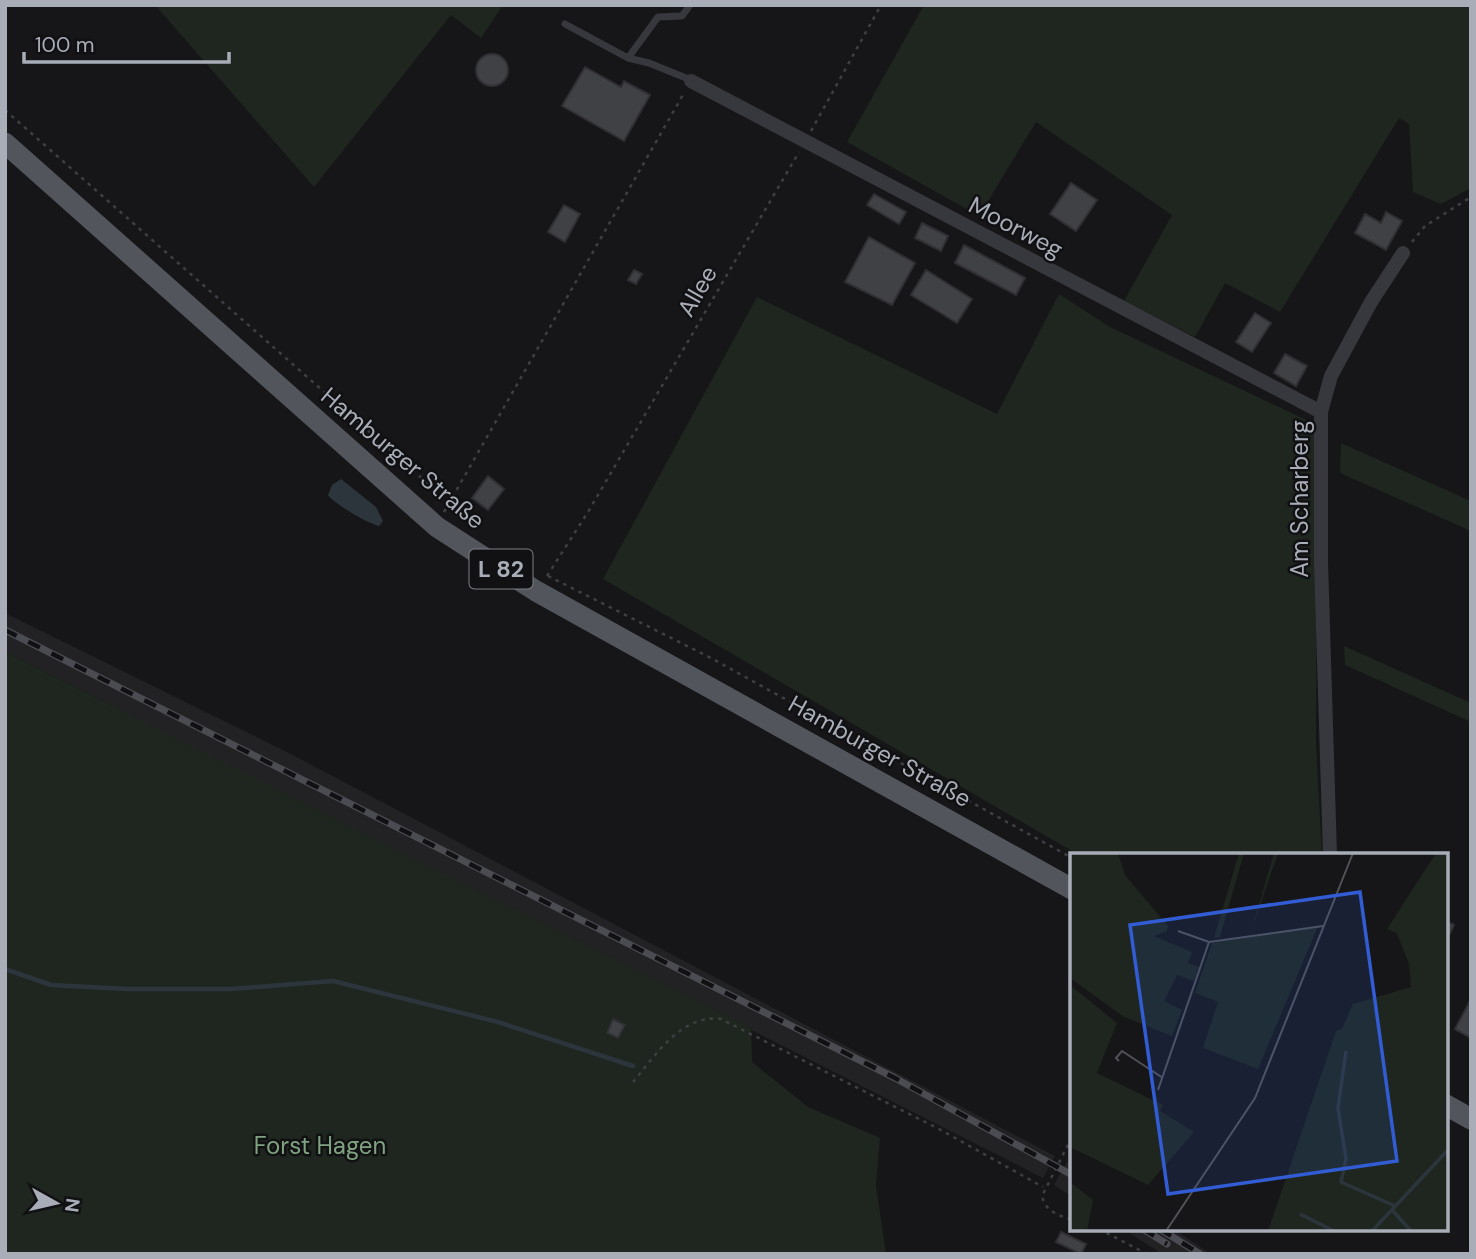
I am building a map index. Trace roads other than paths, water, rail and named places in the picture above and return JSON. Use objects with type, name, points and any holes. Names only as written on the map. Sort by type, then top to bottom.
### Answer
[{"type":"main road","name":"Hamburger Straße","points":[[5,143],[438,527],[542,583],[1070,888]]},
{"type":"main road","points":[[1448,1106],[1471,1119]]},
{"type":"street","name":"Moorweg","points":[[691,81],[1321,412]]},
{"type":"street","name":"Am Scharberg","points":[[1330,853],[1321,562],[1321,412],[1331,376],[1371,302],[1403,253]]},
{"type":"lane","points":[[628,58],[658,17],[682,16],[690,5]]},
{"type":"lane","points":[[565,24],[628,58],[649,63],[691,81]]},
{"type":"waterway","points":[[5,969],[51,985],[127,989],[231,989],[333,981],[498,1022],[633,1066]]},
{"type":"railway","points":[[5,630],[895,1078],[1070,1174]]},
{"type":"railway","points":[[1146,1231],[1167,1244]]},
{"type":"railway","points":[[1163,1231],[1200,1254]]},
{"type":"park label","name":"Forst Hagen","points":[[320,1145]]}]
